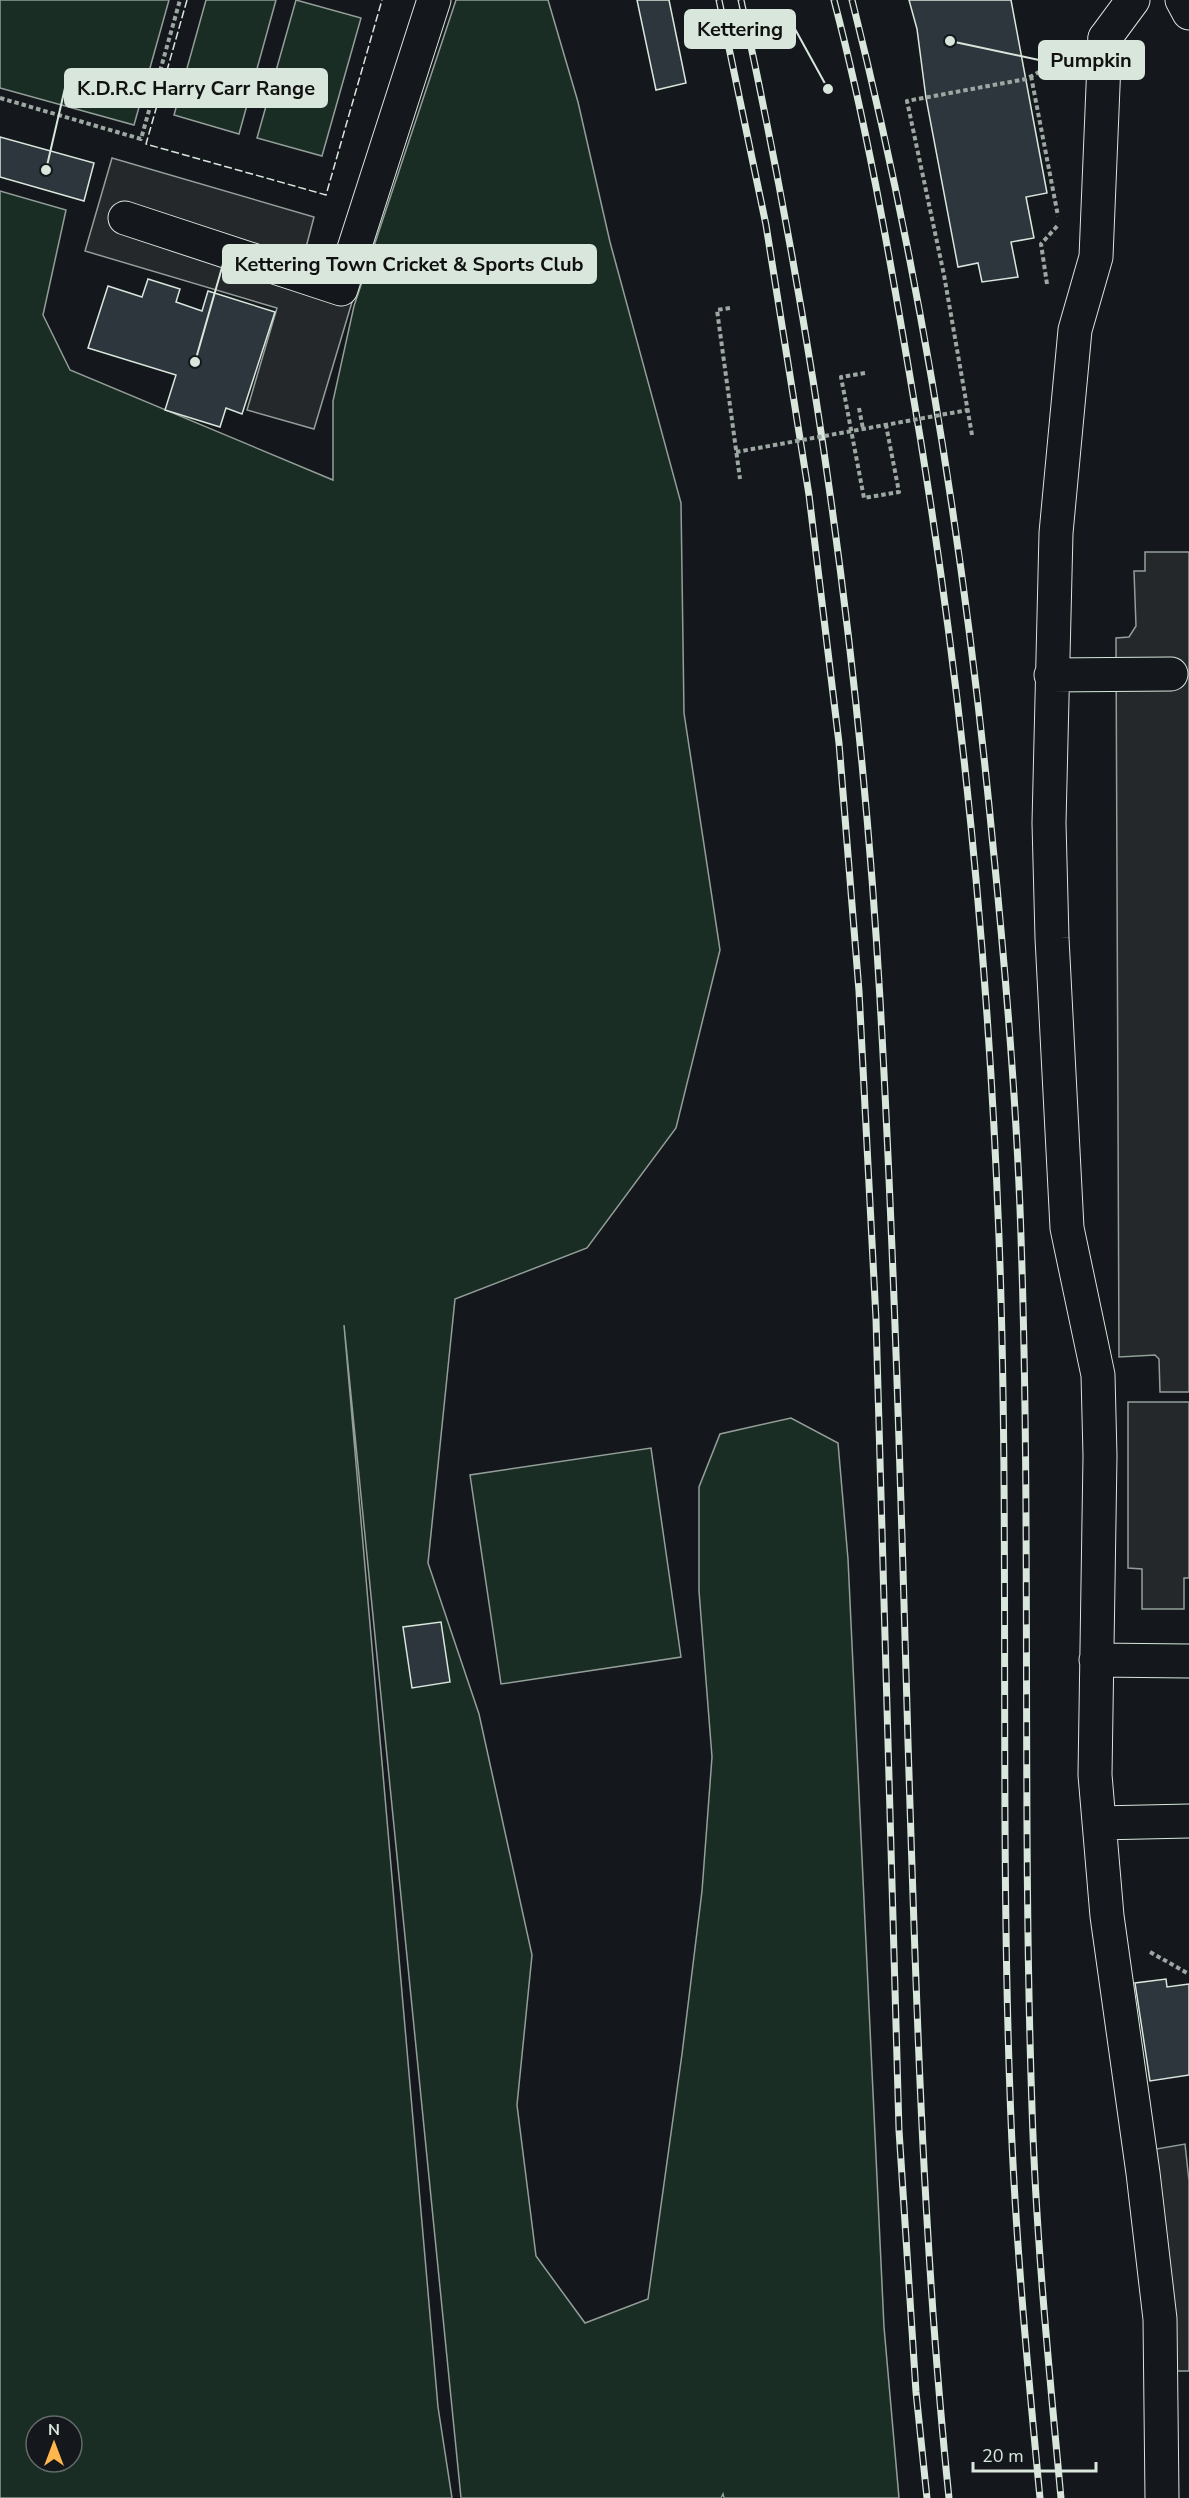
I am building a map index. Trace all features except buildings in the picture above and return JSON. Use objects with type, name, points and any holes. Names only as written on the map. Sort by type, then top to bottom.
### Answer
[{"type":"main road","points":[[125,218],[341,290],[434,0]]},
{"type":"main road","points":[[1133,0],[1105,38],[1096,257],[1075,330],[1056,532],[1049,823],[1052,938],[1066,1228],[1098,1375],[1100,1456],[1095,1775],[1107,1916],[1175,2417],[1162,2498]]},
{"type":"main road","points":[[1182,0],[1189,14]]},
{"type":"main road","points":[[1051,675],[1171,674]]},
{"type":"main road","points":[[1096,1660],[1189,1661]]},
{"type":"main road","points":[[1099,1823],[1189,1821]]},
{"type":"path","points":[[0,98],[141,139],[180,0]]},
{"type":"path","points":[[1031,76],[1059,223],[1041,244],[1047,286]]},
{"type":"path","points":[[972,435],[944,275],[907,101],[1026,78]]},
{"type":"path","points":[[730,308],[717,310],[740,479]]},
{"type":"path","points":[[865,373],[841,377],[864,498],[899,492],[886,425]]},
{"type":"path","points":[[859,408],[863,429]]},
{"type":"path","points":[[736,452],[968,410]]},
{"type":"green space","points":[[0,0],[169,0],[134,125],[0,88]]},
{"type":"green space","points":[[206,0],[276,0],[239,134],[174,115]]},
{"type":"green space","points":[[296,0],[361,18],[322,156],[257,138]]},
{"type":"green space","points":[[456,0],[548,0],[578,102],[610,242],[681,503],[684,713],[720,950],[676,1128],[587,1248],[455,1299],[428,1563],[479,1714],[532,1955],[517,2105],[536,2256],[585,2323],[648,2299],[682,2054],[702,1891],[712,1757],[699,1591],[699,1487],[720,1434],[791,1418],[838,1443],[848,1559],[884,2327],[899,2498],[724,2498],[723,2494],[721,2498],[461,2498],[344,1325],[438,2407],[452,2498],[0,2498],[0,191],[66,210],[43,315],[70,370],[333,480],[333,401],[354,306]]},
{"type":"green space","points":[[651,1448],[681,1657],[501,1684],[470,1475]]},
{"type":"shaded area","points":[[112,158],[314,217],[304,255],[361,272],[314,429],[247,410],[277,308],[85,251]]},
{"type":"shaded area","points":[[1145,552],[1189,552],[1189,1392],[1160,1392],[1159,1359],[1155,1355],[1119,1357],[1116,638],[1129,637],[1136,626],[1134,571],[1145,571]]},
{"type":"shaded area","points":[[1128,1402],[1189,1402],[1189,1578],[1184,1578],[1184,1609],[1142,1609],[1142,1569],[1128,1568]]},
{"type":"shaded area","points":[[1185,2144],[1189,2181],[1189,2371],[1176,2371],[1171,2288],[1156,2149]]},
{"type":"railway","points":[[719,0],[766,225],[809,495],[839,743],[859,991],[876,1319],[899,2130],[916,2392],[927,2498]]},
{"type":"railway","points":[[741,0],[767,123],[812,372],[847,622],[872,873],[893,1277],[922,2121],[933,2310],[949,2498]]},
{"type":"railway","points":[[834,0],[876,185],[927,479],[957,694],[979,911],[994,1128],[1002,1347],[1007,2010],[1011,2120],[1019,2262],[1040,2498]]},
{"type":"railway","points":[[852,0],[900,209],[939,420],[982,739],[1007,992],[1019,1188],[1024,1346],[1027,1890],[1032,2108],[1040,2254],[1061,2498]]},
{"type":"fence","points":[[187,0],[146,144],[326,195],[382,0]]},
{"type":"place","name":"Pumpkin","points":[[950,41]]},
{"type":"place","name":"Kettering","points":[[828,89]]},
{"type":"place","name":"K.D.R.C Harry Carr Range","points":[[46,170]]},
{"type":"place","name":"Kettering Town Cricket & Sports Club","points":[[195,362]]}]
